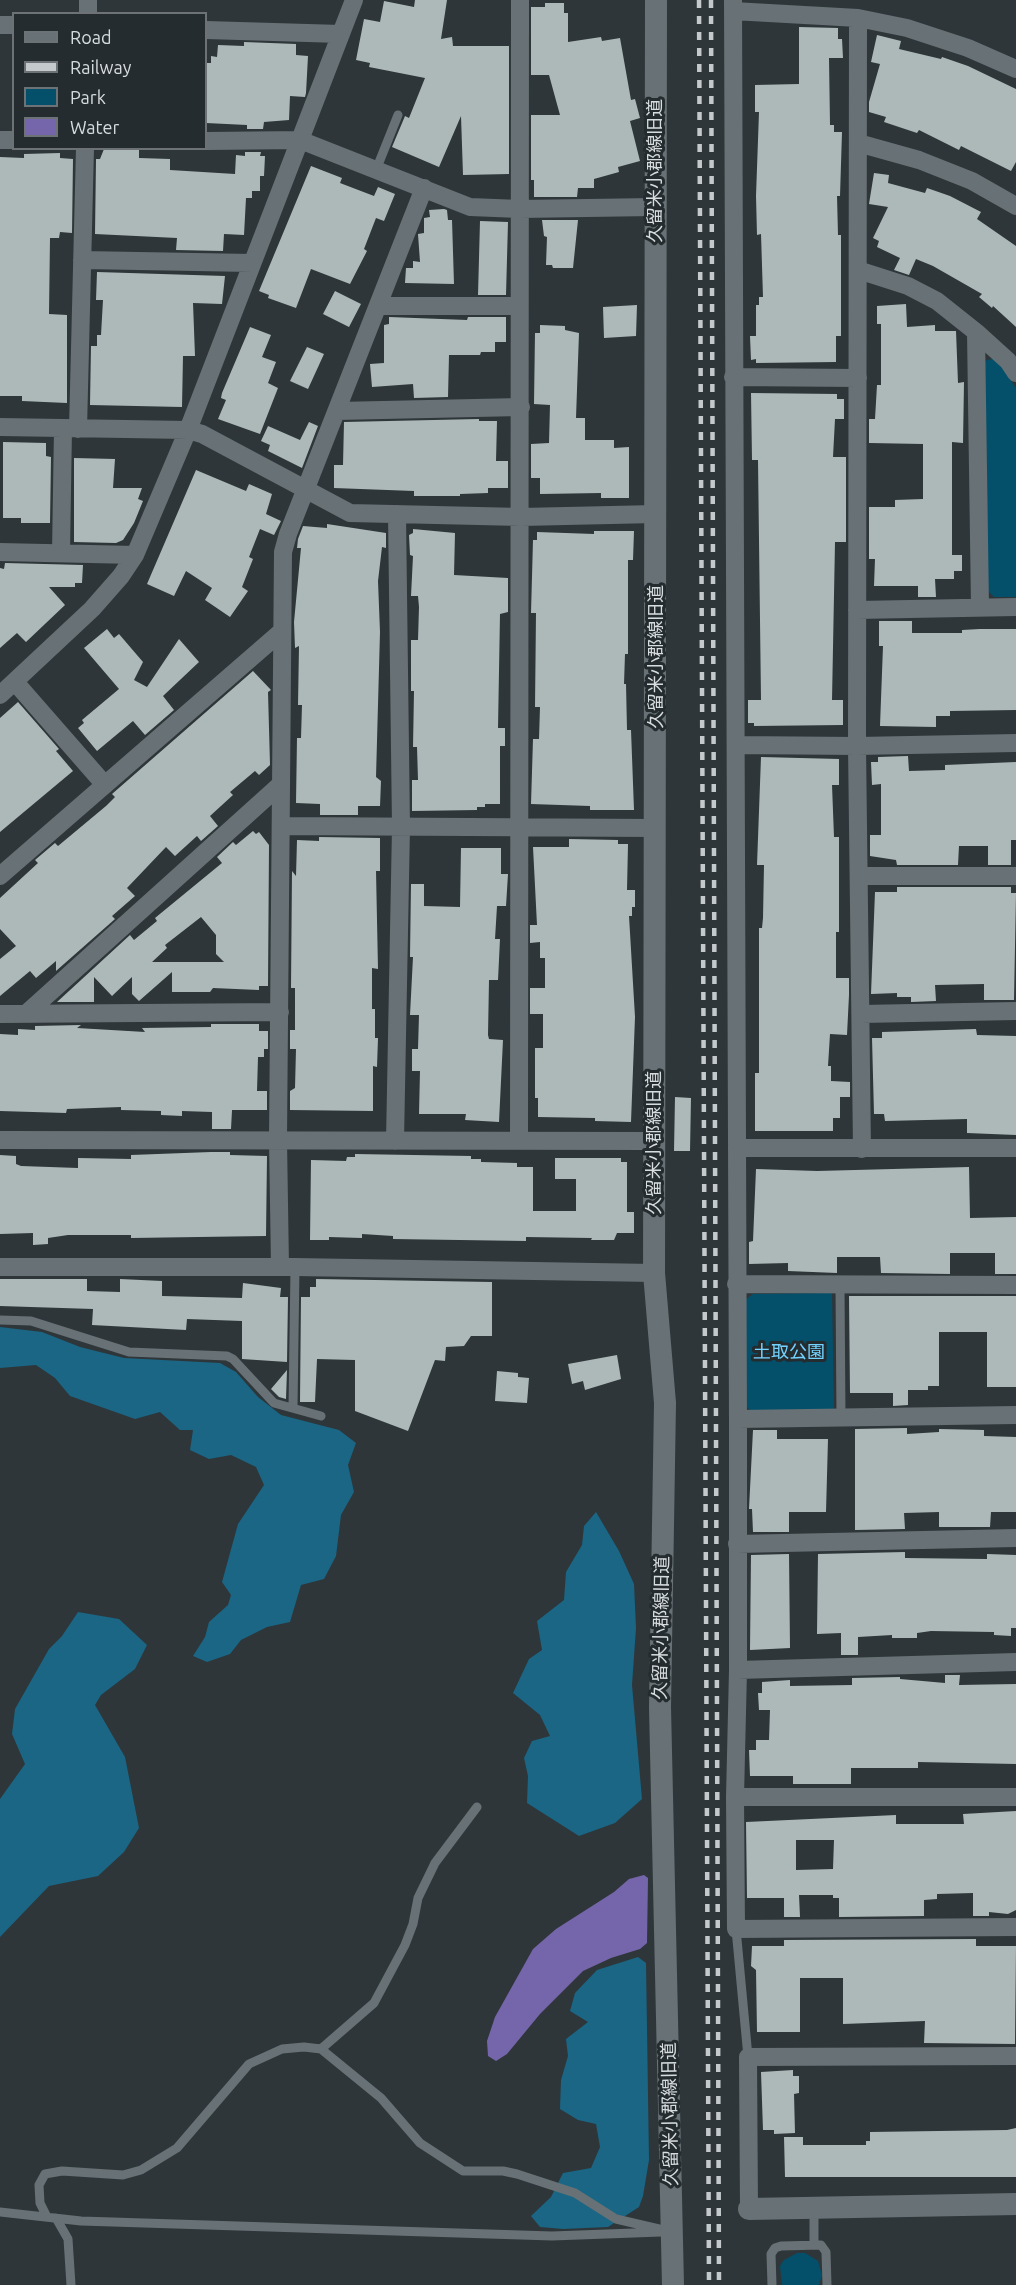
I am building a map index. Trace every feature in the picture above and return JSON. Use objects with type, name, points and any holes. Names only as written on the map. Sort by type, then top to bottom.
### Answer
[{"type":"street","points":[[0,695],[92,609],[122,576],[135,555],[188,430],[354,0]]},
{"type":"street","points":[[519,1141],[520,0]]},
{"type":"street","name":"久留米小郡線旧道","points":[[656,0],[654,1273],[665,1403],[660,1707],[673,2285]]},
{"type":"street","points":[[1016,69],[968,48],[907,28],[858,18],[733,6],[738,1419],[736,1929],[1016,1927]]},
{"type":"street","points":[[858,18],[857,746],[862,1149]]},
{"type":"street","points":[[207,30],[341,34]]},
{"type":"street","points":[[207,141],[300,140],[470,207],[520,209],[654,207]]},
{"type":"street","points":[[858,143],[919,160],[972,181],[1016,206]]},
{"type":"street","points":[[61,553],[81,260],[85,150]]},
{"type":"street","points":[[288,1267],[278,1140],[283,552],[305,490],[424,188]]},
{"type":"street","points":[[81,260],[252,263]]},
{"type":"street","points":[[858,270],[908,286],[937,301],[1008,361],[1016,373]]},
{"type":"street","points":[[378,306],[519,306]]},
{"type":"street","points":[[976,332],[980,607]]},
{"type":"street","points":[[733,377],[858,378]]},
{"type":"street","points":[[337,411],[521,408]]},
{"type":"street","points":[[0,427],[188,430],[202,434],[350,513],[521,517],[656,514]]},
{"type":"street","points":[[395,1141],[401,827],[397,514]]},
{"type":"street","points":[[0,552],[135,555]]},
{"type":"street","points":[[857,610],[1016,606]]},
{"type":"street","points":[[0,876],[282,631]]},
{"type":"street","points":[[15,682],[105,785]]},
{"type":"street","points":[[736,745],[857,746],[1016,743]]},
{"type":"street","points":[[27,1013],[280,785]]},
{"type":"street","points":[[282,826],[655,828]]},
{"type":"street","points":[[859,876],[1016,876]]},
{"type":"street","points":[[861,1014],[1016,1011]]},
{"type":"street","points":[[0,1014],[280,1012]]},
{"type":"street","points":[[0,1140],[654,1142]]},
{"type":"street","points":[[737,1148],[1016,1148]]},
{"type":"street","points":[[0,1267],[288,1267],[654,1273]]},
{"type":"street","points":[[736,1284],[1016,1285]]},
{"type":"street","points":[[738,1419],[1016,1415]]},
{"type":"street","points":[[737,1544],[1016,1538]]},
{"type":"street","points":[[738,1670],[1016,1662]]},
{"type":"street","points":[[735,1794],[1016,1785]]},
{"type":"street","points":[[735,1794],[1016,1797]]},
{"type":"street","points":[[1016,2056],[748,2057],[749,2209],[1016,2204]]},
{"type":"lane","points":[[376,170],[398,115]]},
{"type":"lane","points":[[288,1267],[293,1408]]},
{"type":"lane","points":[[840,1286],[841,1419]]},
{"type":"lane","points":[[0,1320],[31,1322],[129,1352],[227,1356],[233,1359],[274,1403],[321,1416]]},
{"type":"lane","points":[[321,2049],[374,2003],[405,1945],[413,1924],[418,1898],[435,1863],[477,1807]]},
{"type":"lane","points":[[736,1929],[748,2057]]},
{"type":"lane","points":[[71,2285],[68,2239],[40,2203],[39,2185],[45,2174],[62,2170],[123,2175],[141,2170],[177,2148],[249,2064],[282,2049],[304,2047],[321,2049],[381,2098],[420,2143],[464,2171],[517,2174],[575,2193],[616,2219],[672,2232]]},
{"type":"lane","points":[[814,2207],[814,2246]]},
{"type":"lane","points":[[0,2212],[81,2221],[552,2236],[672,2232]]},
{"type":"lane","points":[[772,2285],[771,2254],[775,2248],[821,2245],[826,2252],[827,2285]]},
{"type":"green space","points":[[996,358],[1016,388],[1016,597],[994,597],[987,590],[984,361]]},
{"type":"green space","name":"土取公園","points":[[832,1293],[834,1410],[753,1413],[744,1404],[745,1300],[753,1294]]},
{"type":"green space","points":[[797,2253],[805,2253],[818,2261],[822,2275],[819,2285],[782,2285],[780,2266],[784,2260]]},
{"type":"shaded area","points":[[0,1327],[42,1332],[80,1347],[124,1358],[220,1363],[236,1372],[258,1397],[281,1415],[339,1430],[356,1443],[348,1465],[354,1492],[341,1515],[336,1556],[324,1579],[301,1585],[290,1622],[267,1627],[241,1640],[230,1654],[207,1662],[193,1656],[205,1637],[209,1622],[228,1605],[231,1595],[222,1582],[238,1524],[264,1485],[256,1467],[231,1455],[209,1459],[190,1450],[193,1430],[180,1430],[160,1412],[135,1419],[70,1396],[55,1378],[36,1365],[0,1368]]},
{"type":"shaded area","points":[[596,1512],[619,1551],[634,1584],[636,1628],[632,1685],[642,1799],[615,1823],[579,1836],[527,1803],[528,1776],[524,1758],[532,1741],[550,1736],[540,1715],[513,1693],[529,1659],[542,1650],[537,1621],[564,1600],[566,1572],[582,1545],[584,1526]]},
{"type":"shaded area","points":[[78,1612],[119,1619],[147,1645],[135,1669],[101,1695],[95,1705],[125,1757],[139,1828],[124,1852],[98,1876],[49,1886],[0,1937],[0,1799],[25,1764],[12,1734],[15,1709],[49,1649],[62,1636]]},
{"type":"shaded area","points":[[638,1957],[646,1963],[649,2160],[643,2196],[639,2207],[608,2227],[563,2229],[540,2227],[531,2216],[551,2197],[563,2173],[591,2168],[600,2147],[596,2124],[578,2120],[560,2109],[561,2080],[568,2056],[566,2039],[588,2022],[570,2011],[575,1993],[597,1970]]},
{"type":"water","points":[[644,1875],[648,1878],[647,1943],[640,1949],[611,1958],[583,1971],[540,2014],[507,2054],[496,2061],[488,2056],[487,2041],[495,2017],[533,1949],[556,1929],[614,1892],[629,1879]]},
{"type":"building","points":[[415,0],[447,0],[441,39],[452,37],[453,46],[509,46],[509,174],[463,175],[461,116],[439,167],[392,147],[405,116],[409,118],[425,78],[369,67],[370,63],[356,60],[364,19],[380,22],[384,1],[414,7]]},
{"type":"building","points":[[545,3],[564,3],[564,13],[568,13],[568,42],[601,37],[602,41],[620,38],[631,100],[635,99],[640,118],[630,121],[640,161],[618,167],[619,172],[594,179],[594,188],[578,188],[577,197],[534,197],[534,180],[531,180],[531,115],[560,115],[549,75],[531,75],[531,7],[545,7]]},
{"type":"building","points":[[799,27],[838,28],[838,39],[842,39],[843,58],[829,58],[830,125],[834,125],[834,132],[842,132],[840,196],[837,196],[838,235],[841,235],[841,336],[836,336],[836,362],[756,363],[756,359],[751,360],[750,336],[756,336],[756,305],[759,305],[759,297],[763,297],[761,234],[757,235],[759,112],[755,112],[755,85],[799,84]]},
{"type":"building","points":[[877,35],[901,41],[899,49],[941,59],[942,57],[968,66],[1016,89],[1016,162],[1011,171],[961,146],[959,150],[919,130],[917,133],[884,122],[886,117],[869,112],[869,102],[880,64],[871,62]]},
{"type":"building","points":[[244,42],[296,44],[296,55],[308,56],[305,97],[290,96],[289,120],[264,122],[263,129],[247,129],[247,125],[207,123],[207,63],[211,63],[211,56],[217,57],[218,45],[244,46]]},
{"type":"building","points":[[104,150],[139,150],[139,158],[170,159],[170,170],[235,174],[236,155],[245,156],[245,152],[261,152],[260,156],[265,156],[264,176],[260,176],[260,191],[252,191],[252,198],[246,198],[244,235],[224,234],[223,251],[176,250],[177,238],[95,234],[96,159],[100,159]]},
{"type":"building","points":[[60,153],[60,158],[73,159],[72,233],[60,232],[59,238],[50,238],[49,314],[67,315],[67,403],[22,401],[22,396],[0,396],[0,157],[24,158],[24,154]]},
{"type":"building","points":[[311,166],[342,178],[340,183],[374,196],[378,187],[395,194],[384,221],[376,218],[364,249],[367,251],[350,284],[311,269],[296,308],[268,298],[269,295],[259,291]]},
{"type":"building","points":[[874,173],[889,175],[888,183],[925,193],[927,188],[950,196],[981,212],[977,219],[1016,246],[1016,327],[993,306],[992,308],[979,297],[982,294],[933,266],[916,259],[909,275],[894,270],[900,258],[877,247],[879,241],[873,238],[888,207],[869,204]]},
{"type":"building","points":[[429,210],[447,210],[448,220],[452,220],[454,284],[405,283],[406,268],[413,268],[413,261],[420,262],[418,234],[424,233],[424,218],[430,217]]},
{"type":"building","points":[[542,220],[578,220],[573,268],[553,268],[552,265],[546,265],[547,237],[544,236]]},
{"type":"building","points":[[480,221],[508,222],[506,295],[478,295]]},
{"type":"building","points":[[97,272],[225,276],[222,304],[193,303],[195,356],[183,356],[182,407],[90,405],[91,346],[97,346],[97,335],[101,335],[103,300],[96,300]]},
{"type":"building","points":[[335,291],[361,304],[349,327],[323,314]]},
{"type":"building","points":[[906,304],[907,327],[935,325],[935,331],[956,331],[958,383],[964,382],[963,443],[952,442],[952,555],[962,555],[962,571],[954,571],[954,579],[935,579],[936,597],[918,597],[918,586],[874,586],[875,559],[869,559],[869,507],[895,507],[895,500],[923,499],[923,444],[869,443],[869,419],[875,419],[877,385],[881,385],[881,324],[877,324],[877,306]]},
{"type":"building","points":[[637,305],[636,336],[604,338],[603,307]]},
{"type":"building","points":[[389,317],[467,320],[468,317],[506,317],[506,342],[495,342],[495,352],[481,352],[480,355],[449,355],[448,397],[414,398],[413,384],[372,387],[370,364],[384,363],[384,325],[389,324]]},
{"type":"building","points":[[540,325],[565,326],[565,330],[579,333],[576,418],[585,418],[585,440],[614,440],[614,448],[629,447],[629,498],[601,498],[601,493],[540,494],[540,478],[531,478],[531,444],[549,443],[550,405],[534,404],[535,333],[540,333]]},
{"type":"building","points":[[250,327],[271,335],[262,357],[276,362],[268,383],[278,388],[260,434],[218,419],[226,400],[221,398],[222,393]]},
{"type":"building","points":[[307,347],[324,354],[308,389],[290,381]]},
{"type":"building","points":[[751,393],[837,394],[837,399],[844,399],[844,419],[835,419],[833,457],[846,457],[846,542],[835,542],[832,700],[843,700],[843,725],[754,726],[754,723],[748,723],[748,700],[761,700],[758,460],[752,460]]},
{"type":"building","points":[[479,419],[479,421],[497,421],[496,461],[508,461],[508,488],[488,488],[488,493],[460,494],[460,496],[414,496],[414,491],[334,488],[334,465],[343,465],[344,422]]},
{"type":"building","points":[[309,422],[318,426],[302,468],[268,451],[270,445],[261,441],[268,426],[300,440]]},
{"type":"building","points":[[3,442],[46,443],[46,456],[51,457],[50,523],[21,523],[21,518],[3,518]]},
{"type":"building","points":[[74,458],[115,459],[113,488],[142,488],[138,499],[143,501],[134,523],[123,540],[116,543],[74,542]]},
{"type":"building","points":[[196,470],[246,491],[249,484],[272,494],[266,514],[281,521],[274,535],[260,529],[249,557],[253,559],[242,587],[248,591],[230,617],[205,600],[212,588],[186,571],[174,596],[147,584]]},
{"type":"building","points":[[327,524],[386,533],[386,548],[382,547],[378,581],[380,632],[376,777],[381,781],[380,806],[358,806],[358,815],[320,815],[320,804],[296,803],[297,738],[301,738],[302,705],[298,705],[299,646],[295,648],[294,622],[301,548],[297,548],[298,539],[303,526],[327,528]]},
{"type":"building","points":[[413,529],[455,533],[454,575],[508,578],[508,612],[500,614],[498,728],[505,728],[505,746],[500,746],[500,804],[485,804],[485,807],[477,807],[477,810],[412,811],[412,780],[418,780],[417,747],[413,747],[414,691],[411,691],[411,640],[418,640],[419,607],[418,596],[411,596],[413,556],[410,555],[409,535],[413,533]]},
{"type":"building","points":[[594,531],[634,531],[633,560],[628,560],[628,654],[625,654],[624,684],[626,684],[627,730],[631,730],[634,810],[590,810],[590,806],[531,804],[533,739],[539,739],[540,707],[535,707],[536,613],[531,613],[533,540],[537,540],[537,532],[594,534]]},
{"type":"building","points":[[5,563],[83,565],[82,583],[75,583],[75,587],[49,587],[65,605],[26,642],[17,633],[0,648],[0,568],[4,569]]},
{"type":"building","points":[[879,621],[912,621],[912,633],[962,633],[962,630],[1016,629],[1016,710],[950,711],[950,716],[936,716],[936,727],[880,726],[883,646],[879,646]]},
{"type":"building","points":[[107,629],[114,638],[119,634],[143,662],[134,680],[147,687],[179,639],[199,662],[163,696],[174,710],[145,735],[133,721],[97,751],[78,728],[84,723],[82,720],[119,689],[84,648]]},
{"type":"building","points":[[253,671],[271,690],[268,692],[270,765],[259,775],[255,771],[230,792],[233,795],[210,816],[218,826],[201,841],[197,836],[175,856],[166,847],[127,888],[135,896],[112,916],[115,919],[56,971],[56,961],[36,978],[30,971],[0,996],[0,959],[16,946],[0,929],[0,898],[38,863],[35,860],[55,843],[58,846],[106,806],[115,797],[112,794]]},
{"type":"building","points":[[18,702],[59,749],[56,751],[73,771],[0,832],[0,718]]},
{"type":"building","points":[[908,756],[909,771],[945,770],[945,765],[1016,762],[1016,840],[1011,840],[1011,865],[988,865],[988,846],[959,846],[958,865],[897,865],[896,860],[870,856],[870,835],[881,835],[881,784],[872,785],[871,762],[878,762],[878,757]]},
{"type":"building","points":[[761,757],[839,759],[839,785],[832,785],[834,837],[839,837],[839,932],[836,932],[836,978],[849,978],[849,995],[847,1035],[830,1034],[828,1066],[831,1066],[831,1081],[850,1082],[850,1097],[840,1097],[840,1118],[833,1118],[833,1131],[755,1131],[755,1073],[759,1073],[759,928],[762,928],[763,918],[764,865],[757,865]]},
{"type":"building","points":[[253,831],[256,834],[259,832],[269,845],[268,986],[259,986],[259,990],[213,988],[210,992],[172,992],[172,972],[139,1001],[132,994],[132,977],[112,996],[94,977],[94,1002],[57,1002],[130,935],[134,940],[157,921],[155,918],[222,863],[217,857],[233,842],[236,845]],"holes":[[[201,917],[216,935],[216,954],[224,962],[152,962],[167,948],[165,945]]]},
{"type":"building","points":[[319,837],[380,838],[380,871],[376,871],[378,969],[372,968],[372,1009],[375,1009],[375,1038],[378,1038],[377,1067],[373,1066],[373,1111],[290,1110],[290,1091],[295,1088],[296,1049],[290,1049],[290,1030],[295,1030],[295,988],[291,988],[292,871],[296,876],[297,840],[319,841]]},
{"type":"building","points":[[569,839],[618,840],[618,844],[628,844],[627,890],[635,890],[635,907],[632,907],[632,916],[629,916],[635,1017],[631,1122],[595,1121],[595,1118],[538,1117],[538,1098],[535,1098],[535,1048],[543,1048],[543,1014],[530,1014],[530,988],[545,988],[545,958],[540,958],[540,942],[530,943],[530,925],[537,925],[533,847],[569,847]]},
{"type":"building","points":[[461,848],[501,848],[501,874],[508,874],[506,906],[497,906],[495,939],[500,939],[498,980],[489,980],[488,1035],[489,1039],[503,1040],[499,1122],[465,1120],[466,1114],[419,1114],[420,1071],[412,1071],[412,1049],[418,1049],[419,1015],[410,1015],[413,957],[410,957],[411,884],[424,884],[424,906],[460,907]]},
{"type":"building","points":[[897,887],[1011,887],[1011,893],[1016,893],[1014,1000],[984,1000],[984,984],[935,985],[936,1001],[911,1002],[911,997],[897,997],[897,993],[871,994],[875,892],[897,892]]},
{"type":"building","points":[[211,1024],[259,1024],[259,1031],[268,1031],[268,1049],[264,1049],[264,1057],[258,1057],[257,1091],[267,1091],[267,1110],[232,1110],[231,1129],[212,1129],[212,1112],[182,1111],[182,1116],[161,1115],[161,1111],[121,1110],[121,1107],[67,1109],[66,1113],[0,1111],[0,1034],[18,1035],[18,1029],[35,1030],[35,1026],[81,1025],[77,1028],[145,1032],[142,1028],[211,1027]]},
{"type":"building","points":[[976,1029],[977,1035],[1016,1036],[1016,1135],[967,1133],[967,1119],[885,1121],[884,1114],[874,1114],[872,1038],[882,1038],[882,1032]]},
{"type":"building","points":[[675,1097],[691,1098],[690,1151],[674,1151]]},
{"type":"building","points":[[211,1152],[267,1156],[266,1236],[131,1238],[131,1235],[68,1235],[48,1238],[48,1244],[33,1245],[33,1233],[0,1234],[0,1155],[16,1156],[16,1164],[21,1166],[78,1168],[78,1158],[131,1159],[131,1155]]},
{"type":"building","points":[[355,1154],[471,1156],[471,1159],[481,1159],[481,1162],[517,1163],[517,1167],[533,1167],[533,1211],[576,1211],[576,1179],[555,1179],[555,1158],[621,1158],[621,1162],[627,1162],[627,1212],[634,1212],[634,1233],[617,1233],[614,1240],[526,1237],[526,1241],[393,1239],[393,1236],[362,1234],[362,1238],[329,1237],[329,1240],[310,1240],[311,1160],[346,1161],[347,1157],[355,1157]]},
{"type":"building","points":[[969,1167],[970,1218],[1016,1217],[1016,1274],[995,1274],[995,1253],[950,1253],[950,1274],[881,1273],[880,1257],[837,1257],[837,1273],[788,1271],[788,1263],[749,1264],[749,1242],[753,1241],[756,1169],[817,1171]]},
{"type":"building","points":[[0,1279],[87,1279],[87,1291],[120,1292],[120,1279],[162,1281],[162,1296],[242,1298],[243,1283],[281,1288],[280,1297],[288,1297],[287,1362],[242,1359],[242,1321],[187,1319],[186,1330],[92,1325],[93,1309],[0,1306]]},
{"type":"building","points":[[316,1279],[492,1282],[492,1336],[471,1336],[464,1346],[446,1347],[445,1361],[435,1360],[408,1431],[355,1411],[355,1360],[317,1359],[315,1402],[300,1402],[301,1297],[310,1297],[310,1287],[316,1287]]},
{"type":"building","points":[[849,1296],[1016,1296],[1016,1387],[987,1387],[987,1332],[939,1332],[939,1386],[928,1386],[928,1390],[908,1390],[908,1405],[893,1406],[893,1393],[850,1393]]},
{"type":"building","points":[[617,1355],[621,1379],[585,1390],[583,1381],[572,1384],[568,1364]]},
{"type":"building","points":[[287,1370],[286,1399],[279,1397],[271,1389]]},
{"type":"building","points":[[497,1371],[518,1373],[518,1377],[529,1378],[527,1403],[495,1401]]},
{"type":"building","points":[[907,1428],[907,1434],[939,1432],[939,1429],[984,1430],[984,1436],[1016,1437],[1016,1512],[991,1512],[990,1527],[939,1527],[939,1512],[904,1513],[905,1529],[855,1530],[855,1429]]},
{"type":"building","points":[[753,1430],[777,1430],[777,1439],[828,1439],[826,1512],[789,1512],[789,1532],[753,1532],[752,1509],[749,1509]]},
{"type":"building","points":[[905,1552],[905,1558],[987,1559],[987,1554],[1016,1555],[1016,1628],[1011,1628],[1011,1636],[994,1635],[994,1632],[931,1631],[917,1633],[917,1638],[892,1638],[892,1635],[858,1637],[858,1655],[841,1655],[841,1633],[817,1634],[818,1554]]},
{"type":"building","points":[[789,1554],[790,1648],[750,1650],[751,1555]]},
{"type":"building","points":[[945,1675],[960,1675],[959,1685],[1016,1684],[1016,1764],[918,1762],[918,1768],[851,1768],[851,1784],[793,1784],[793,1776],[750,1776],[749,1750],[756,1750],[756,1740],[769,1740],[770,1710],[759,1710],[758,1693],[762,1693],[762,1682],[790,1680],[790,1686],[852,1685],[852,1678],[900,1677],[900,1679],[945,1683]]},
{"type":"building","points":[[1016,1811],[1016,1910],[1008,1914],[989,1912],[989,1916],[973,1916],[973,1893],[937,1894],[937,1899],[924,1900],[924,1916],[839,1917],[839,1898],[833,1898],[833,1895],[799,1895],[800,1917],[784,1917],[784,1898],[747,1898],[746,1822],[896,1815],[896,1824],[964,1824],[963,1814]],"holes":[[[796,1840],[834,1840],[833,1869],[796,1870]]]},
{"type":"building","points":[[976,1939],[976,1946],[1016,1946],[1015,2044],[924,2043],[925,2021],[843,2024],[843,1978],[800,1978],[800,2032],[757,2032],[756,1970],[751,1966],[752,1946],[784,1946],[784,1940]]},
{"type":"building","points":[[793,2070],[793,2076],[799,2076],[799,2093],[794,2094],[795,2133],[774,2134],[774,2130],[763,2130],[761,2072]]},
{"type":"building","points":[[1016,2128],[1016,2177],[785,2177],[784,2137],[803,2137],[803,2145],[866,2145],[866,2141],[870,2141],[870,2132]]},
{"type":"railway","points":[[699,0],[709,2285]]},
{"type":"railway","points":[[711,0],[719,2285]]}]
